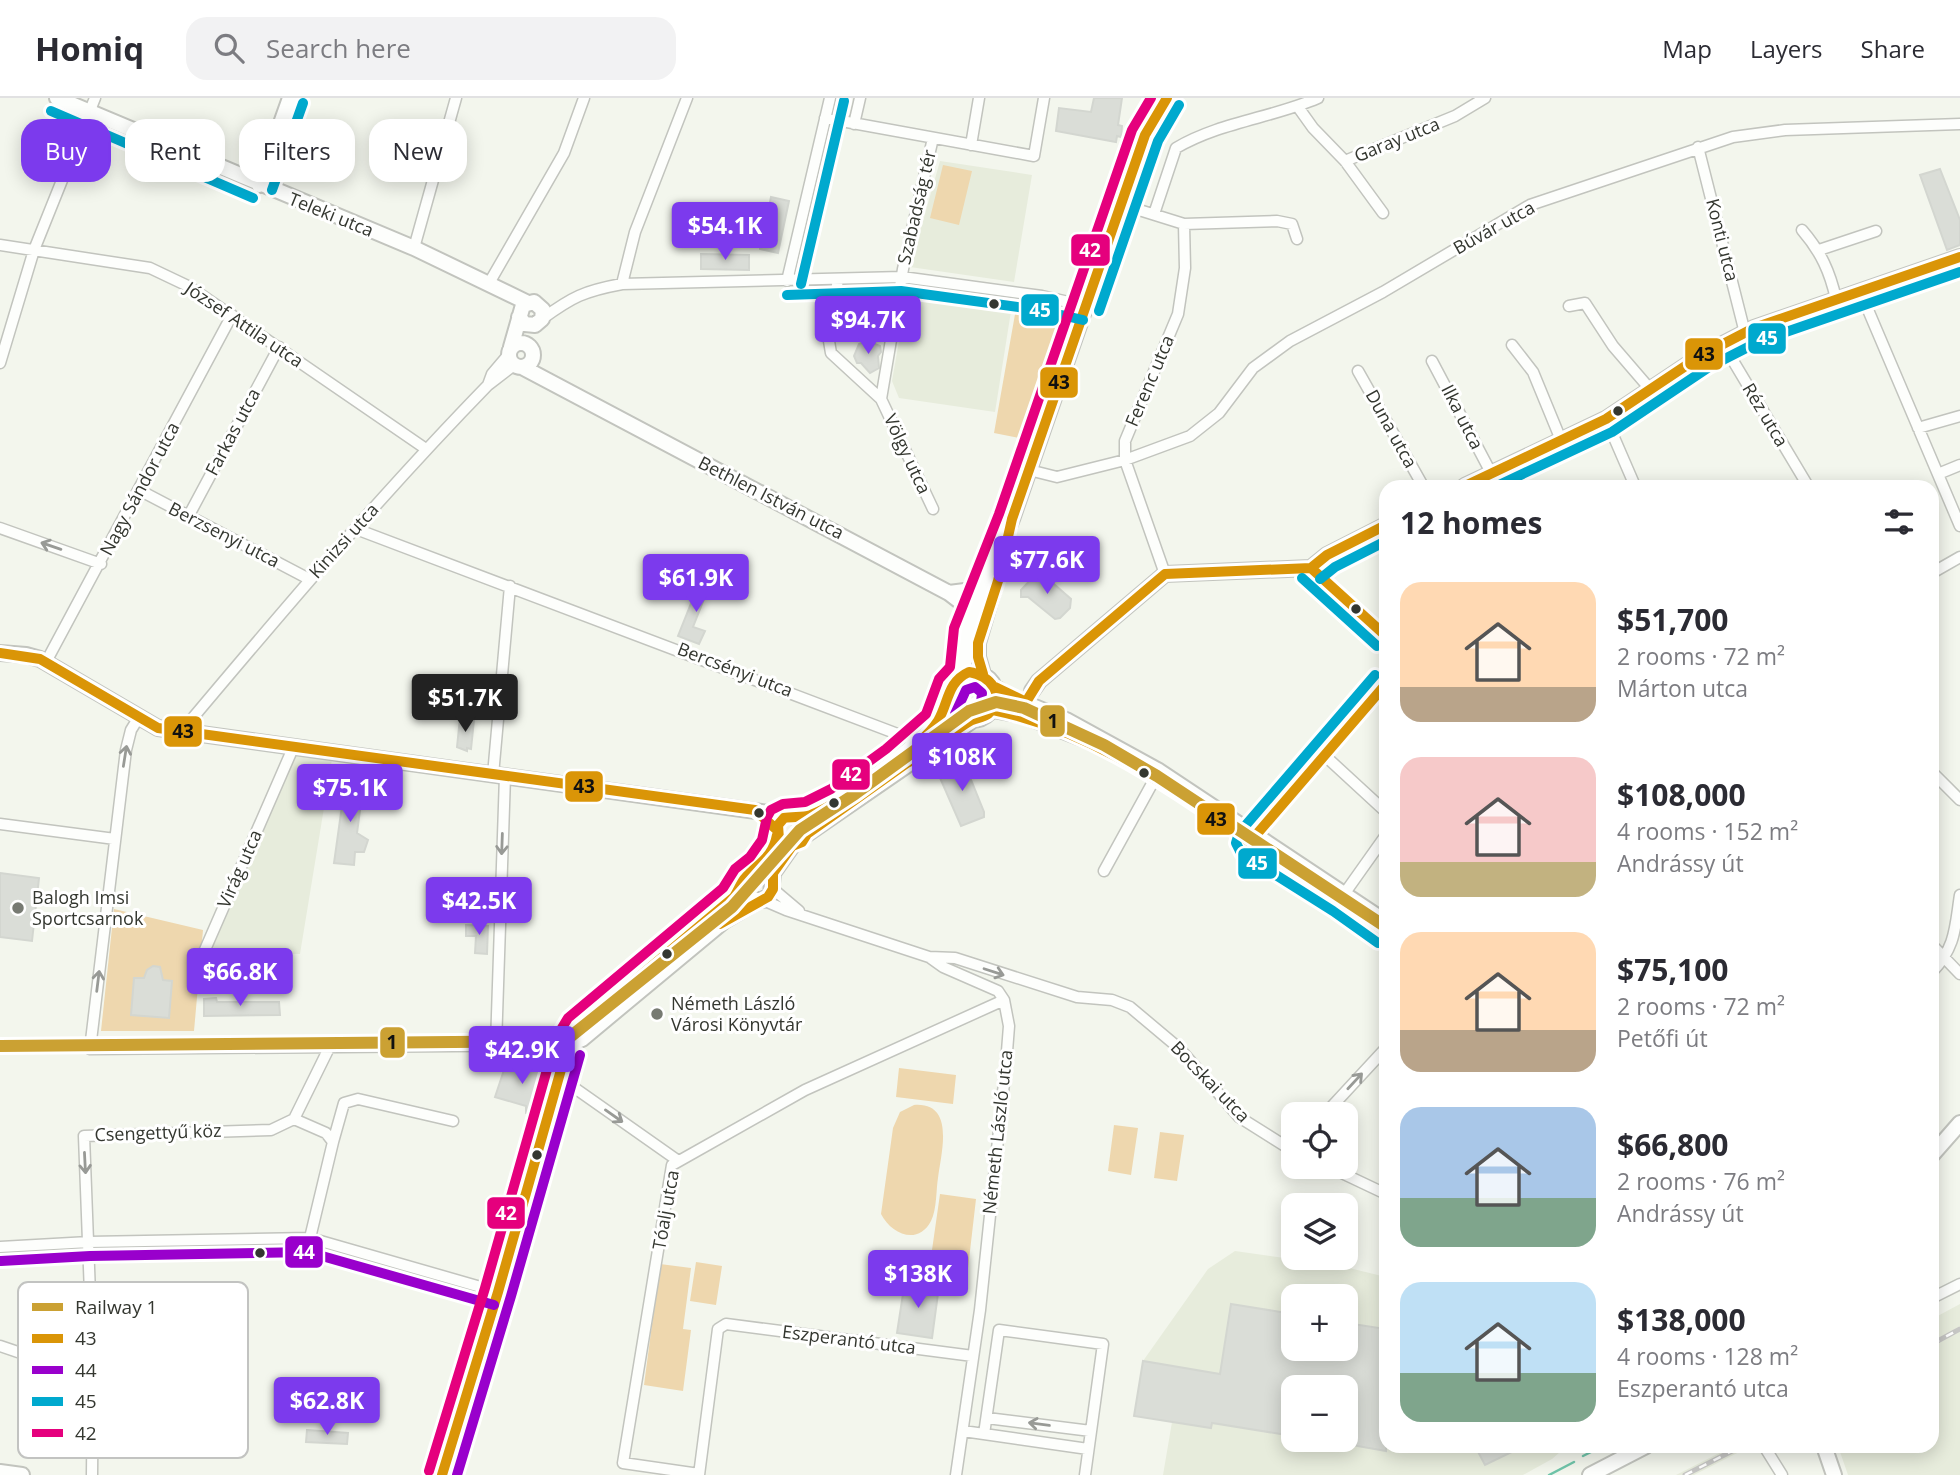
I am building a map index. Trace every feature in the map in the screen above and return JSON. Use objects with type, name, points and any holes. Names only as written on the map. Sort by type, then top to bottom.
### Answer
[{"type":"street","name":"Teleki utca","points":[[57,98],[414,248],[488,285],[531,313]]},
{"type":"street","points":[[0,363],[34,250],[95,98]]},
{"type":"street","points":[[259,185],[290,98]]},
{"type":"street","points":[[414,248],[456,98]]},
{"type":"street","points":[[488,285],[564,153],[584,98]]},
{"type":"street","points":[[622,284],[635,232],[687,98]]},
{"type":"street","points":[[787,281],[830,98]]},
{"type":"street","points":[[854,124],[860,98]]},
{"type":"street","points":[[971,145],[979,98]]},
{"type":"street","name":"Szabadság tér","points":[[825,118],[1034,156],[1044,98]]},
{"type":"street","points":[[963,674],[967,632],[1012,519],[1145,135],[1167,98]]},
{"type":"street","points":[[1154,214],[1176,148],[1191,139],[1298,107],[1318,98]]},
{"type":"street","name":"Garay utca","points":[[1345,161],[1455,116],[1485,98]]},
{"type":"street","name":"Garay utca","points":[[1298,107],[1313,128],[1345,161],[1383,213]]},
{"type":"street","name":"Búvár utca","points":[[1029,470],[1057,477],[1125,460],[1190,436],[1219,413],[1253,368],[1290,341],[1382,292],[1530,205],[1733,137],[1785,130],[1960,124]]},
{"type":"street","name":"Szabadság tér","points":[[902,277],[933,138]]},
{"type":"street","name":"Konti utca","points":[[1698,147],[1745,333]]},
{"type":"street","points":[[1120,204],[1184,223],[1277,220],[1292,224],[1297,239]]},
{"type":"street","name":"Ferenc utca","points":[[1125,460],[1125,442],[1178,314],[1185,268],[1184,223]]},
{"type":"street","points":[[1802,230],[1819,250],[1831,278],[1836,299]]},
{"type":"street","points":[[1819,250],[1876,231]]},
{"type":"street","name":"József Attila utca","points":[[0,245],[150,268],[190,287],[426,449]]},
{"type":"street","points":[[1495,480],[1561,440],[1606,419],[1650,389],[1745,333],[1960,257]]},
{"type":"street","points":[[531,313],[591,290],[622,284],[902,277],[1042,296],[1086,306]]},
{"type":"street","name":"Völgy utca","points":[[881,399],[902,277]]},
{"type":"street","name":"Völgy utca","points":[[838,280],[828,335],[831,353],[881,399],[933,509]]},
{"type":"street","points":[[1860,291],[1960,526]]},
{"type":"street","points":[[1569,306],[1585,303],[1591,308],[1613,346],[1650,389]]},
{"type":"street","points":[[520,358],[531,313]]},
{"type":"street","points":[[520,358],[531,313]]},
{"type":"street","name":"Nagy Sándor utca","points":[[46,662],[101,564],[232,315]]},
{"type":"street","name":"Réz utca","points":[[1723,344],[1804,480]]},
{"type":"street","points":[[1512,345],[1533,372],[1561,440]]},
{"type":"street","name":"Farkas utca","points":[[188,517],[279,347]]},
{"type":"street","name":"Kinizsi utca","points":[[181,732],[309,579],[426,449],[488,385],[520,358]]},
{"type":"street","name":"Bethlen István utca","points":[[520,358],[564,388],[949,593],[975,613]]},
{"type":"street","name":"Ilka utca","points":[[1432,361],[1495,480]]},
{"type":"street","name":"Duna utca","points":[[1358,371],[1420,480]]},
{"type":"street","points":[[1918,428],[1960,416]]},
{"type":"street","points":[[1606,419],[1631,480]]},
{"type":"street","points":[[1125,460],[1165,573]]},
{"type":"street","points":[[1938,474],[1960,466]]},
{"type":"street","name":"Berzsenyi utca","points":[[139,490],[309,579]]},
{"type":"street","points":[[1012,519],[998,581],[981,627],[978,657],[982,674],[995,687],[1029,697],[1157,775],[1252,839],[1379,918]]},
{"type":"street","points":[[0,528],[101,564]]},
{"type":"street","name":"Bercsényi utca","points":[[356,529],[916,741]]},
{"type":"street","points":[[1029,697],[1039,681],[1165,573],[1311,568],[1327,555],[1379,529]]},
{"type":"street","points":[[1939,569],[1960,557]]},
{"type":"street","points":[[1311,568],[1379,630]]},
{"type":"street","points":[[949,593],[973,590],[990,572]]},
{"type":"street","points":[[496,1045],[499,775],[510,586]]},
{"type":"street","points":[[975,613],[981,627]]},
{"type":"street","points":[[0,653],[26,655],[46,662],[158,728],[755,810],[793,817],[805,824],[807,834]]},
{"type":"street","points":[[443,1474],[568,1045],[577,1029],[734,897],[746,877],[754,872],[775,846],[780,821],[808,816],[828,807],[934,726],[948,698],[951,684],[963,674],[982,674]]},
{"type":"street","points":[[948,698],[954,713],[973,720],[981,719],[993,710],[996,702],[995,687]]},
{"type":"street","points":[[1252,839],[1379,692]]},
{"type":"street","points":[[993,710],[1022,715],[1071,733],[1157,775]]},
{"type":"street","points":[[139,717],[131,730],[126,750],[90,1049],[568,1045],[582,1039],[724,921],[767,893],[773,873],[792,846],[802,842],[807,834],[973,720]]},
{"type":"street","name":"Virág utca","points":[[204,952],[293,748]]},
{"type":"street","points":[[1323,754],[1379,806]]},
{"type":"street","points":[[1104,872],[1157,775]]},
{"type":"street","points":[[1939,779],[1960,800]]},
{"type":"street","points":[[755,810],[771,822],[783,844],[792,846]]},
{"type":"street","points":[[0,824],[115,839]]},
{"type":"street","points":[[1343,896],[1379,845]]},
{"type":"street","points":[[754,872],[768,875],[767,893]]},
{"type":"street","points":[[743,885],[748,898],[767,893]]},
{"type":"street","name":"Bocskai utca","points":[[767,893],[815,919],[929,957],[956,958],[1077,997],[1112,1000],[1130,1007],[1180,1049],[1238,1117],[1281,1142]]},
{"type":"street","points":[[1939,965],[1953,942],[1960,895]]},
{"type":"street","points":[[1343,896],[1379,926]]},
{"type":"street","points":[[1939,953],[1960,974]]},
{"type":"street","name":"Bocskai utca","points":[[929,957],[943,967],[998,990],[1004,1000]]},
{"type":"street","name":"Tóalj utca","points":[[699,1474],[623,1464],[672,1165],[805,1090],[1004,1000]]},
{"type":"street","name":"Németh László utca","points":[[956,1475],[973,1356],[1006,1064],[1009,1026],[1004,1000]]},
{"type":"street","points":[[330,1046],[294,1119],[326,1133],[332,1142]]},
{"type":"street","points":[[1336,1102],[1379,1056]]},
{"type":"street","points":[[559,1077],[677,1160]]},
{"type":"street","points":[[310,1238],[332,1142],[344,1103],[358,1098],[453,1121]]},
{"type":"street","name":"Csengettyű köz","points":[[89,1242],[84,1136],[271,1130],[294,1119]]},
{"type":"street","points":[[1939,1146],[1960,1123]]},
{"type":"street","points":[[1354,1179],[1379,1191]]},
{"type":"street","points":[[0,1247],[89,1242],[310,1238],[498,1292]]},
{"type":"street","points":[[89,1242],[90,1282]]},
{"type":"street","points":[[1939,1294],[1960,1284]]},
{"type":"street","points":[[1939,1290],[1942,1293]]},
{"type":"street","name":"Eszperantó utca","points":[[699,1474],[718,1329],[726,1324],[973,1356]]},
{"type":"street","points":[[984,1434],[999,1330],[1103,1344],[1085,1475]]},
{"type":"street","points":[[0,1346],[18,1352]]},
{"type":"street","points":[[986,1418],[1091,1431]]},
{"type":"street","points":[[963,1432],[1088,1449]]},
{"type":"street","points":[[1590,1475],[1632,1453]]},
{"type":"street","points":[[1768,1453],[1782,1475]]},
{"type":"street","points":[[1826,1453],[1834,1475]]},
{"type":"street","points":[[0,1472],[22,1475]]},
{"type":"shaded area","points":[[940,161],[1032,175],[1014,282],[910,267]]},
{"type":"shaded area","points":[[943,165],[972,171],[959,225],[930,218]]},
{"type":"shaded area","points":[[908,290],[1012,305],[995,412],[899,398],[892,381]]},
{"type":"shaded area","points":[[1017,303],[1076,313],[1024,439],[994,433]]},
{"type":"shaded area","points":[[293,748],[333,753],[300,954],[204,952]]},
{"type":"shaded area","points":[[114,909],[203,930],[194,1031],[101,1031]]},
{"type":"shaded area","points":[[899,1068],[956,1075],[953,1104],[896,1097]]},
{"type":"shaded area","points":[[914,1105],[927,1106],[936,1112],[941,1120],[943,1143],[933,1216],[926,1229],[912,1235],[898,1232],[881,1214],[893,1128],[900,1112]]},
{"type":"shaded area","points":[[1114,1125],[1138,1128],[1131,1175],[1108,1171]]},
{"type":"shaded area","points":[[1160,1132],[1184,1135],[1177,1181],[1154,1178]]},
{"type":"shaded area","points":[[940,1194],[976,1199],[967,1277],[929,1271]]},
{"type":"shaded area","points":[[1235,1251],[1281,1258],[1281,1270],[1357,1270],[1379,1275],[1379,1453],[1559,1453],[1523,1475],[1163,1475],[1172,1422],[1134,1416],[1143,1361],[1208,1269]]},
{"type":"shaded area","points":[[696,1262],[722,1266],[716,1305],[690,1301]]},
{"type":"shaded area","points":[[660,1264],[691,1268],[683,1329],[691,1330],[683,1391],[644,1385]]},
{"type":"shaded area","points":[[1960,1304],[1960,1475],[1848,1475],[1840,1453],[1939,1453],[1939,1315]]},
{"type":"shaded area","points":[[1719,1453],[1737,1453],[1694,1475],[1676,1475]]},
{"type":"building","points":[[1094,98],[1122,98],[1118,125],[1122,126],[1121,137],[1117,136],[1116,142],[1056,131],[1059,108],[1091,112]]},
{"type":"building","points":[[1940,169],[1960,220],[1960,245],[1947,250],[1920,175]]},
{"type":"building","points":[[771,197],[789,201],[778,253],[760,249],[761,231],[764,231]]},
{"type":"building","points":[[701,254],[749,255],[749,270],[701,269]]},
{"type":"building","points":[[867,341],[880,346],[881,352],[878,356],[879,368],[870,373],[861,363],[857,363],[854,356],[859,344]]},
{"type":"building","points":[[1039,571],[1071,599],[1070,608],[1060,618],[1055,619],[1028,597],[1021,597],[1021,590]]},
{"type":"building","points":[[700,581],[717,587],[713,597],[706,594],[693,627],[705,631],[699,644],[678,636]]},
{"type":"building","points":[[460,718],[474,720],[471,749],[467,748],[467,751],[457,747]]},
{"type":"building","points":[[963,760],[984,817],[961,826],[937,771]]},
{"type":"building","points":[[346,777],[364,780],[357,833],[368,840],[364,852],[355,852],[354,865],[334,863]]},
{"type":"building","name":"Balogh Imsi Sportcsarnok","points":[[0,873],[39,878],[32,941],[0,937]]},
{"type":"building","points":[[466,925],[488,926],[487,954],[475,953],[476,936],[466,936]]},
{"type":"building","points":[[153,966],[160,967],[163,980],[172,981],[169,1018],[131,1015],[134,978],[144,978],[147,970]]},
{"type":"building","points":[[216,998],[217,1002],[279,1002],[280,1015],[204,1016],[204,999]]},
{"type":"building","points":[[505,1067],[546,1067],[533,1115],[526,1113],[526,1106],[495,1097]]},
{"type":"building","points":[[905,1281],[939,1286],[932,1338],[897,1333]]},
{"type":"building","points":[[1231,1304],[1281,1312],[1281,1361],[1358,1361],[1358,1325],[1379,1328],[1379,1450],[1358,1446],[1358,1375],[1281,1375],[1281,1434],[1212,1423],[1211,1428],[1134,1416],[1143,1361],[1220,1374]]},
{"type":"building","points":[[305,1399],[332,1401],[331,1413],[304,1411]]},
{"type":"building","points":[[307,1430],[348,1433],[347,1444],[306,1442]]},
{"type":"building","points":[[1479,1453],[1510,1453],[1485,1465]]},
{"type":"waterway","points":[[1583,1456],[1589,1453]]},
{"type":"waterway","points":[[1549,1475],[1574,1462]]},
{"type":"railway","points":[[1939,1340],[1960,1329]]},
{"type":"railway","points":[[1685,1475],[1728,1453]]},
{"type":"rail line","name":"1","points":[[0,1046],[565,1041],[732,907],[800,830],[855,794],[969,711],[996,702],[1024,708],[1104,745],[1157,776],[1379,922]]},
{"type":"transit line","name":"42","points":[[429,1471],[485,1288],[556,1038],[568,1018],[723,888],[735,869],[750,857],[762,840],[771,810],[783,804],[805,802],[831,789],[886,749],[926,714],[939,679],[950,667],[954,628],[999,514],[1132,130],[1151,98]]},
{"type":"transit line","name":"43","points":[[983,674],[978,657],[978,643],[998,581],[1012,519],[1145,135],[1167,98]]},
{"type":"transit line","name":"45","points":[[801,284],[844,101]]},
{"type":"transit line","name":"45","points":[[272,190],[303,103]]},
{"type":"transit line","name":"45","points":[[1099,311],[1158,141],[1179,105]]},
{"type":"transit line","name":"45","points":[[51,111],[253,198]]},
{"type":"transit line","name":"43","points":[[1478,480],[1606,419],[1702,355],[1754,328],[1960,257]]},
{"type":"transit line","name":"45","points":[[1510,480],[1612,432],[1709,367],[1760,341],[1960,272]]},
{"type":"transit line","name":"45","points":[[787,295],[901,291],[1040,310],[1083,320]]},
{"type":"transit line","name":"43","points":[[1311,568],[1327,555],[1379,529]]},
{"type":"transit line","name":"45","points":[[1320,579],[1335,567],[1379,545]]},
{"type":"transit line","name":"43","points":[[1311,568],[1379,630]]},
{"type":"transit line","name":"43","points":[[995,687],[1026,702],[1039,681],[1165,574],[1311,568]]},
{"type":"transit line","name":"45","points":[[1302,578],[1377,646]]},
{"type":"transit line","name":"43","points":[[0,653],[40,659],[158,728],[755,810],[777,830]]},
{"type":"transit line","name":"43","points":[[969,672],[984,677],[994,687],[996,700],[988,714],[972,720],[907,763],[807,834],[802,842],[792,846],[779,839],[778,825],[784,818],[808,816],[825,808],[880,774],[915,746],[938,721],[956,681],[969,672]]},
{"type":"transit line","name":"45","points":[[1375,675],[1239,833],[1236,843],[1241,853],[1378,943]]},
{"type":"transit line","name":"44","points":[[975,687],[982,693],[981,703],[955,714],[966,690],[975,687]]},
{"type":"transit line","name":"43","points":[[993,710],[1029,719],[1096,746],[1159,781],[1250,842],[1379,692]]},
{"type":"transit line","name":"43","points":[[442,1475],[498,1292],[568,1045],[577,1029],[734,897],[744,879],[769,854],[777,835]]},
{"type":"transit line","name":"43","points":[[720,924],[768,897],[773,889],[773,873],[792,846]]},
{"type":"transit line","name":"44","points":[[457,1475],[580,1055]]},
{"type":"transit line","name":"44","points":[[1,1261],[90,1256],[308,1252],[494,1305]]},
{"type":"place","name":"Balogh Imsi Sportcsarnok","points":[[18,908]]},
{"type":"place","name":"Németh László Városi Könyvtár","points":[[657,1014]]}]
